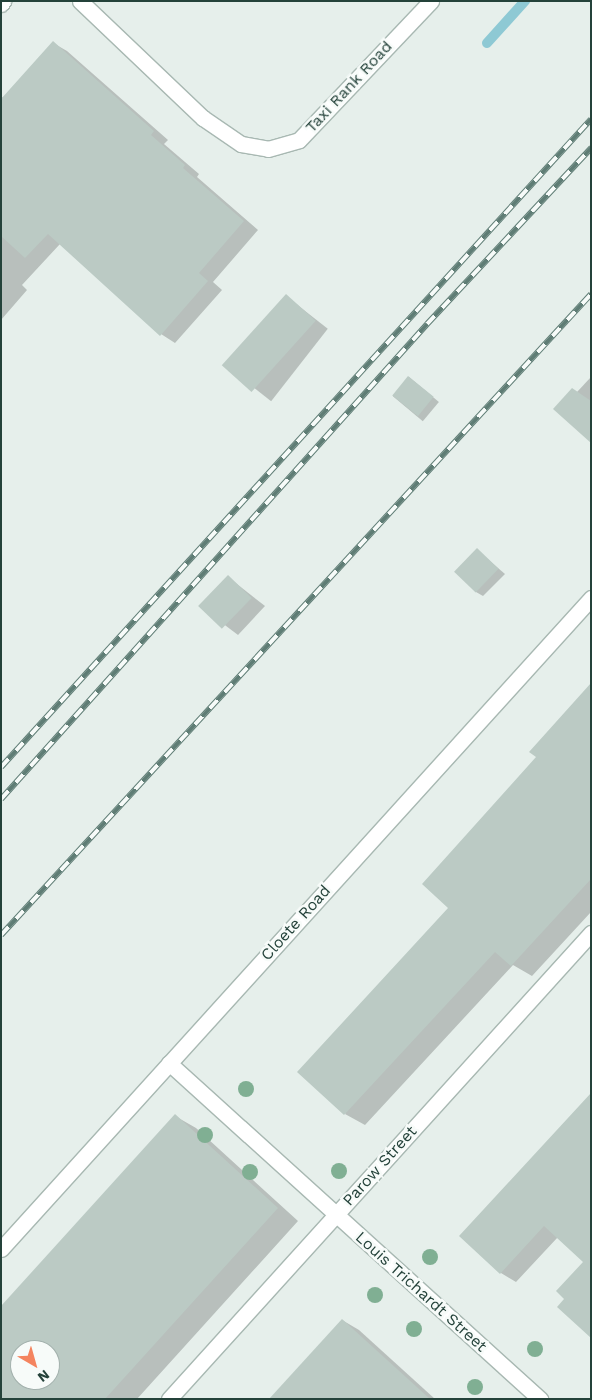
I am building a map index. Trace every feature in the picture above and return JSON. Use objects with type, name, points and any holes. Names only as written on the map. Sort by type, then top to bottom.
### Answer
[{"type":"street","name":"Taxi Rank Road","points":[[80,1],[204,118],[242,144],[268,149],[299,140],[431,1]]},
{"type":"street","name":"Cloete Road","points":[[1,1249],[591,598]]},
{"type":"street","name":"Parow Street","points":[[169,1399],[591,933]]},
{"type":"street","name":"Louis Trichardt Street","points":[[169,1063],[540,1399]]},
{"type":"building","points":[[53,41],[154,131],[151,135],[185,165],[183,168],[244,221],[199,273],[208,281],[160,336],[48,234],[25,258],[1,236],[1,99]]},
{"type":"building","points":[[286,294],[316,321],[251,392],[222,365]]},
{"type":"building","points":[[408,376],[434,397],[418,416],[392,395]]},
{"type":"building","points":[[572,388],[591,401],[591,443],[553,409]]},
{"type":"building","points":[[477,548],[499,569],[476,593],[454,572]]},
{"type":"building","points":[[228,575],[252,598],[222,629],[198,606]]},
{"type":"building","points":[[591,683],[591,879],[511,966],[495,952],[344,1115],[297,1072],[448,908],[422,884],[536,757],[529,752]]},
{"type":"building","points":[[591,1093],[591,1338],[557,1307],[564,1299],[556,1291],[583,1262],[544,1226],[500,1274],[459,1236]]},
{"type":"building","points":[[175,1114],[278,1208],[105,1399],[1,1399],[1,1306]]},
{"type":"building","points":[[342,1319],[430,1399],[269,1399]]},
{"type":"waterway","points":[[487,43],[525,1]]},
{"type":"railway","points":[[1,767],[591,119]]},
{"type":"railway","points":[[1,799],[427,324],[591,148]]},
{"type":"railway","points":[[1,935],[591,294]]}]
